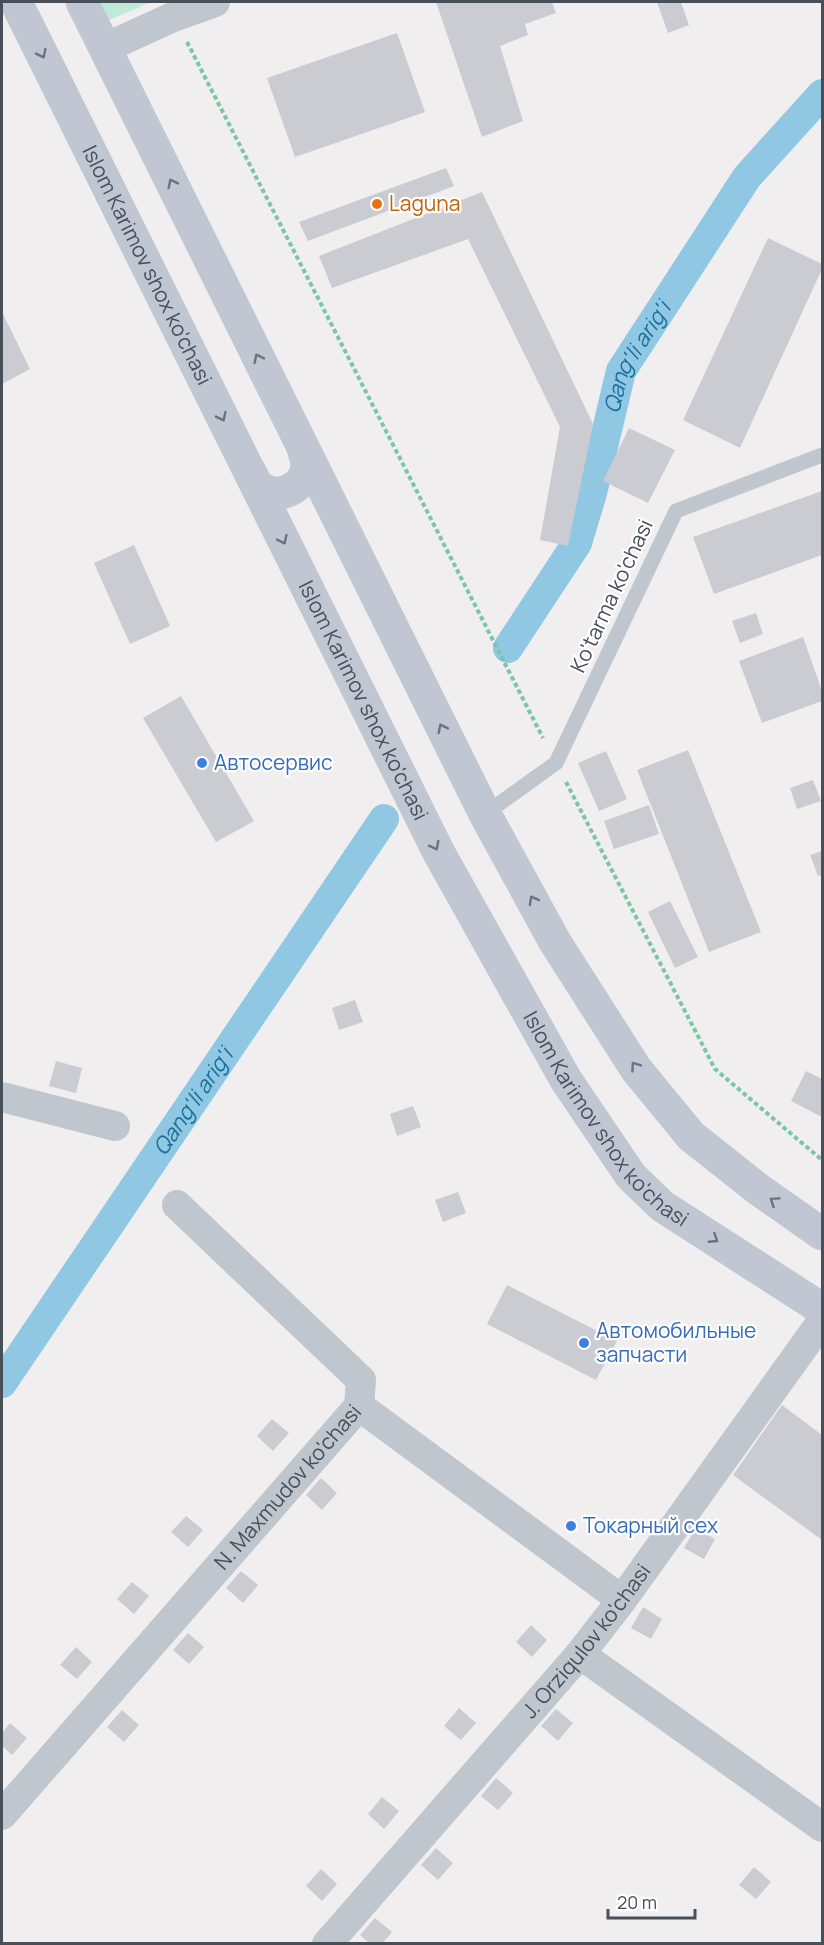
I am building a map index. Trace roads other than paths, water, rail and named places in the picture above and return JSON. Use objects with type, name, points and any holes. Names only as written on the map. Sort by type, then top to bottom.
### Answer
[{"type":"main road","name":"Islom Karimov shox ko'chasi","points":[[16,2],[439,853],[566,1080],[631,1176],[662,1206],[822,1309]]},
{"type":"main road","points":[[82,2],[485,814],[555,942],[636,1069],[692,1136],[758,1190],[822,1234]]},
{"type":"main road","points":[[248,468],[262,490],[275,494],[288,492],[299,485],[305,474],[307,461],[303,448]]},
{"type":"street","points":[[105,48],[173,17],[215,2]]},
{"type":"street","points":[[2,1097],[116,1126]]},
{"type":"street","points":[[177,1205],[361,1380],[359,1406]]},
{"type":"street","name":"J. Orziqulov ko'chasi","points":[[327,1944],[580,1654],[622,1600],[822,1322]]},
{"type":"street","name":"N. Maxmudov ko'chasi","points":[[2,1815],[359,1406],[622,1600]]},
{"type":"street","points":[[580,1654],[822,1827]]},
{"type":"lane","name":"Ko'tarma ko'chasi","points":[[485,814],[556,763],[676,511],[822,455]]},
{"type":"waterway","name":"Qang'li arig'i","points":[[508,648],[577,543],[592,493],[621,371],[747,177],[822,94]]},
{"type":"waterway","name":"Qang'li arig'i","points":[[2,1383],[384,819]]},
{"type":"place","name":"Laguna","points":[[377,204]]},
{"type":"place","name":"Автосервис","points":[[202,763]]},
{"type":"place","name":"Автомобильные запчасти","points":[[584,1343]]},
{"type":"place","name":"Токарный сех","points":[[571,1526]]}]
